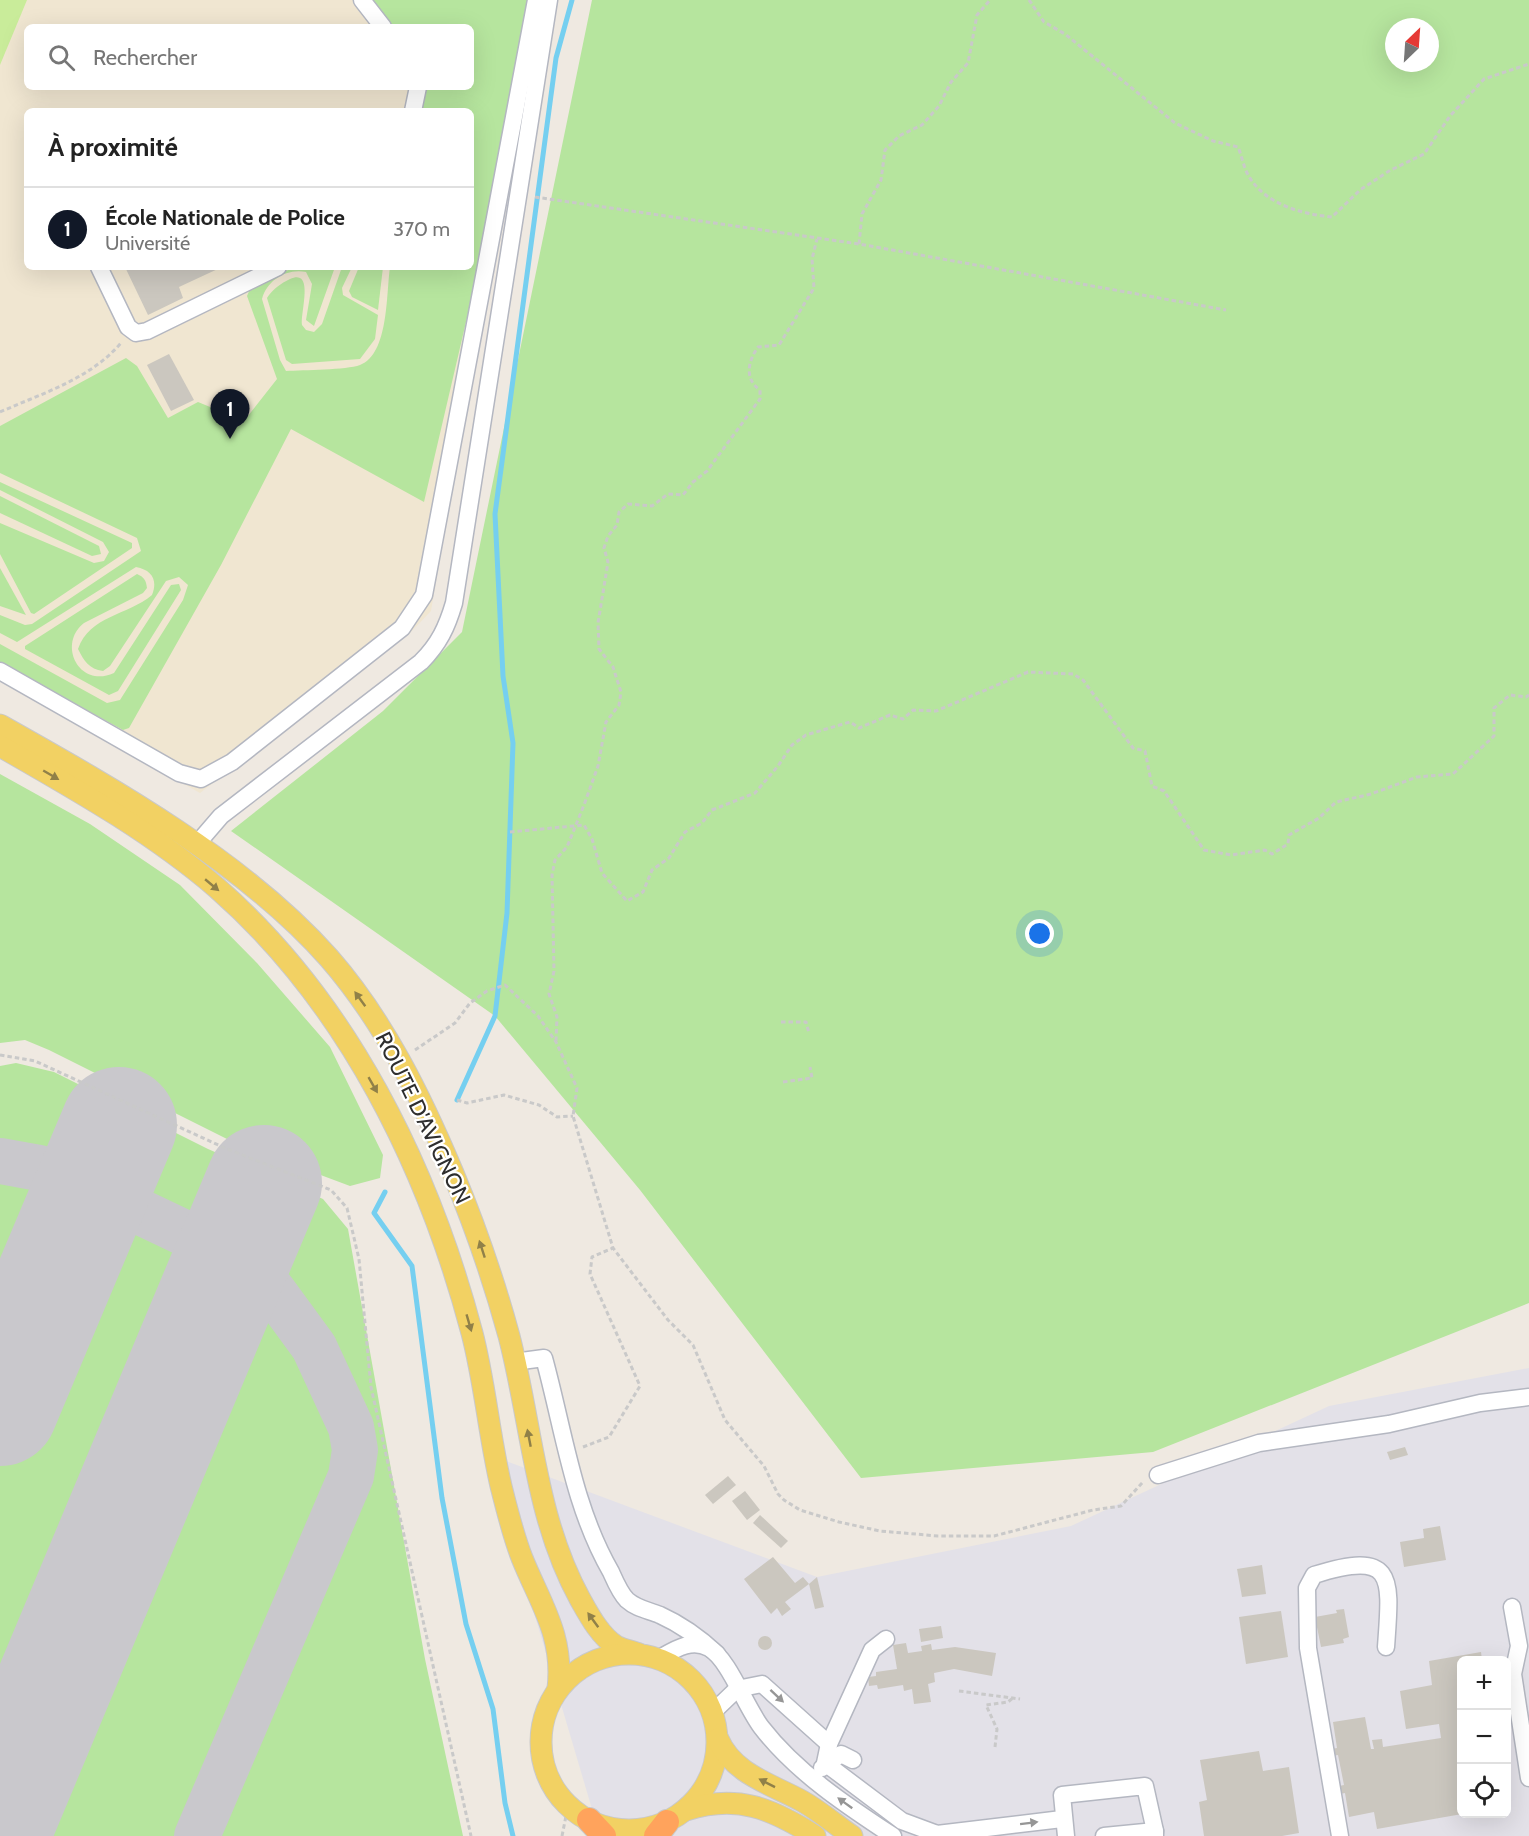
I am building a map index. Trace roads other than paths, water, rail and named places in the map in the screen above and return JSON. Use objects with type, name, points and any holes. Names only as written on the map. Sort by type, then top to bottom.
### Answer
[{"type":"main road","name":"ROUTE D'AVIGNON","points":[[0,724],[89,775],[196,845],[262,896],[328,958],[382,1029],[401,1061],[453,1173],[475,1230],[509,1337],[541,1499],[564,1568],[584,1607],[604,1635],[616,1646],[649,1657]]},
{"type":"main road","name":"ROUTE D'AVIGNON","points":[[0,746],[120,818],[217,888],[291,963],[326,1009],[362,1066],[381,1099],[425,1195],[466,1314],[478,1359],[500,1479],[513,1532],[553,1625],[558,1653],[558,1689]]},
{"type":"main road","points":[[814,1836],[771,1811],[741,1803],[708,1803],[670,1823],[636,1830],[596,1828],[568,1806],[552,1786],[543,1762],[541,1737],[546,1712],[558,1689],[574,1673],[594,1661],[616,1654],[649,1657],[684,1673],[701,1690],[713,1712],[718,1739],[723,1751],[736,1766],[804,1802],[852,1836]]},
{"type":"main road","points":[[670,1823],[700,1796],[710,1779],[716,1760],[718,1739]]},
{"type":"street","points":[[363,0],[381,24]]},
{"type":"street","points":[[0,671],[179,773],[201,779],[232,762],[402,628],[424,595],[536,0]]},
{"type":"street","points":[[196,845],[221,816],[421,662],[435,648],[447,626],[454,603],[549,0]]},
{"type":"street","points":[[414,108],[417,90]]},
{"type":"street","points":[[101,270],[132,330],[136,333],[147,331],[272,270]]},
{"type":"street","points":[[514,1362],[544,1358],[561,1420],[571,1474],[593,1542],[625,1599],[694,1636],[717,1654],[761,1728],[813,1778],[893,1836]]},
{"type":"street","points":[[1158,1475],[1259,1443],[1389,1424],[1480,1403],[1529,1397]]},
{"type":"street","points":[[1340,1836],[1308,1648],[1308,1588],[1314,1575],[1345,1565],[1370,1566],[1379,1569],[1387,1579],[1390,1595],[1386,1647]]},
{"type":"street","points":[[1512,1607],[1519,1646],[1513,1674],[1529,1778]]},
{"type":"street","points":[[825,1763],[830,1744],[872,1650],[886,1639]]},
{"type":"street","points":[[649,1657],[690,1644],[703,1646],[717,1654]]},
{"type":"street","points":[[713,1712],[737,1689],[754,1683],[768,1687],[830,1744]]},
{"type":"street","points":[[813,1778],[825,1763],[841,1754],[853,1760]]},
{"type":"street","points":[[825,1763],[902,1821],[937,1834],[1062,1819]]},
{"type":"street","points":[[1066,1836],[1062,1819],[1062,1795],[1145,1786],[1155,1834],[1104,1836]]},
{"type":"waterway","points":[[457,1100],[495,1016],[507,913],[513,743],[503,676],[495,514],[556,58],[572,0]]},
{"type":"waterway","points":[[385,1192],[374,1213],[412,1266],[442,1498],[466,1624],[493,1709],[505,1803],[513,1836]]},
{"type":"place","name":"École Nationale de Police","points":[[230,439]]}]
